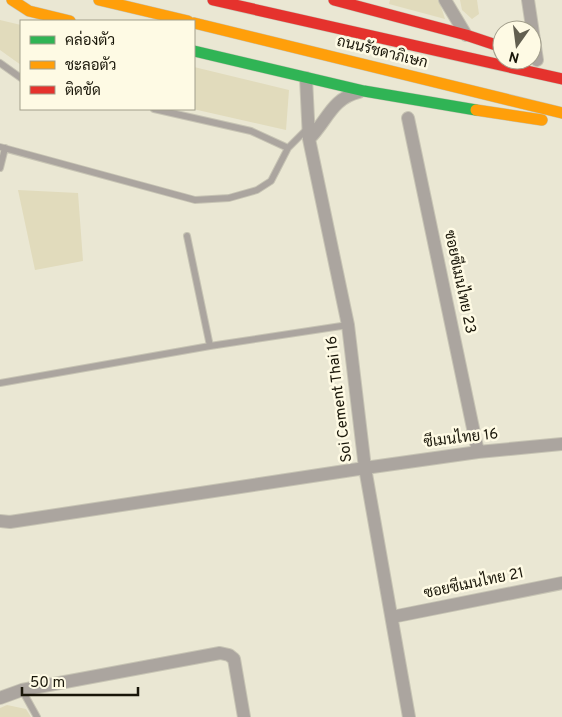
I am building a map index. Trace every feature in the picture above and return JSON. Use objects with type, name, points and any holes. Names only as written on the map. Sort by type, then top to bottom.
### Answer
[{"type":"main road","points":[[12,0],[29,11],[66,20]]},
{"type":"main road","points":[[98,0],[184,20]]},
{"type":"main road","name":"ถนนรัชดาภิเษก","points":[[215,0],[562,79]]},
{"type":"main road","points":[[334,0],[384,6],[492,44]]},
{"type":"main road","name":"ถนนรัชดาภิเษก","points":[[195,23],[562,113]]},
{"type":"main road","points":[[195,51],[364,91],[427,103],[562,123]]},
{"type":"main road","points":[[542,62],[562,71]]},
{"type":"street","points":[[445,0],[466,35]]},
{"type":"street","points":[[528,0],[530,20]]},
{"type":"street","name":"Soi Cement Thai 16","points":[[306,78],[308,134],[348,325],[365,468],[409,717]]},
{"type":"street","points":[[308,134],[322,125],[338,101],[349,95],[364,91]]},
{"type":"street","name":"ซอยซีเมนไทย 23","points":[[408,118],[478,452]]},
{"type":"street","name":"ซีเมนไทย 16","points":[[0,522],[478,452],[562,444]]},
{"type":"street","name":"ซอยซีเมนไทย 21","points":[[392,618],[562,583]]},
{"type":"street","points":[[0,698],[22,690],[220,653],[229,655],[234,659],[244,717]]},
{"type":"lane","points":[[0,63],[20,77]]},
{"type":"lane","points":[[158,110],[251,131],[288,148]]},
{"type":"lane","points":[[0,168],[3,148],[195,200],[229,198],[257,190],[271,181],[288,148],[308,134]]},
{"type":"lane","points":[[187,236],[210,346]]},
{"type":"lane","points":[[0,383],[210,346],[348,325]]},
{"type":"lane","points":[[22,690],[37,717]]},
{"type":"shaded area","points":[[390,0],[439,0],[445,19],[389,4]]},
{"type":"shaded area","points":[[460,0],[477,0],[479,14],[472,19],[462,10]]},
{"type":"shaded area","points":[[0,20],[20,25],[20,64],[0,50]]},
{"type":"shaded area","points":[[195,67],[289,90],[286,130],[195,109]]},
{"type":"shaded area","points":[[18,190],[78,193],[83,261],[35,270]]},
{"type":"shaded area","points":[[7,705],[26,709],[31,717],[0,717],[0,708]]},
{"type":"traffic: fast","points":[[195,51],[364,91],[476,110]]},
{"type":"traffic: slow","points":[[12,0],[29,11],[66,20]]},
{"type":"traffic: slow","points":[[99,0],[184,20]]},
{"type":"traffic: slow","points":[[195,23],[562,113]]},
{"type":"traffic: slow","points":[[476,110],[542,120]]},
{"type":"traffic: jam","points":[[213,0],[562,79]]},
{"type":"traffic: jam","points":[[334,0],[492,44]]}]
